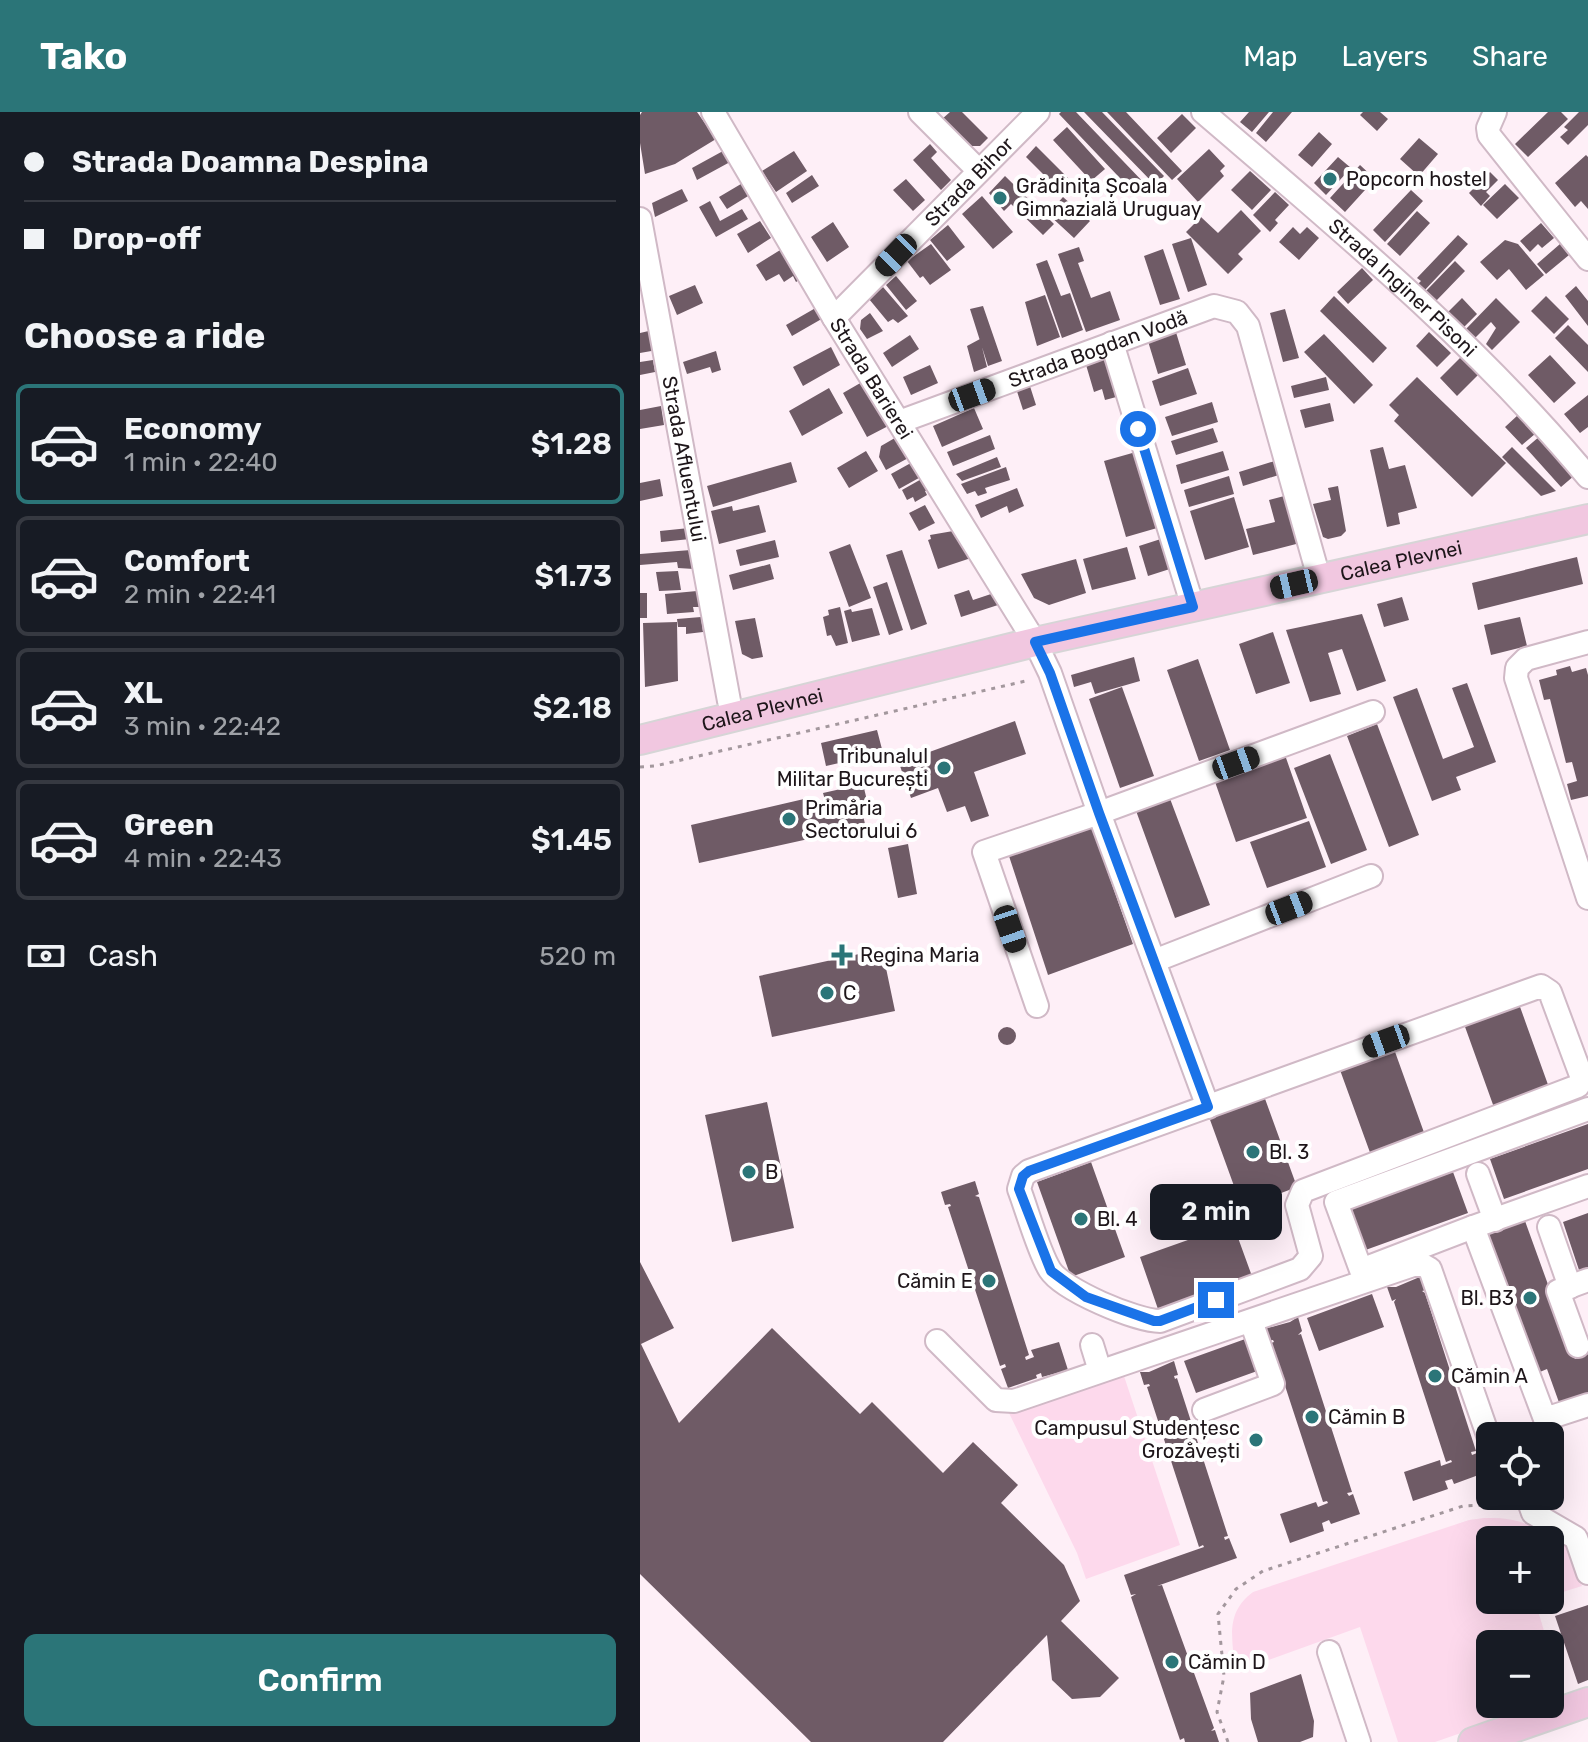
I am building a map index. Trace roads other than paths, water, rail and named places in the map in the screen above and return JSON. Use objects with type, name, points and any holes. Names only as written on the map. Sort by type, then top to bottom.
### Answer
[{"type":"main road","name":"Calea Plevnei","points":[[640,740],[1035,642],[1588,519]]},
{"type":"main road","name":"Calea Plevnei","points":[[640,724],[838,677],[932,667]]},
{"type":"main road","points":[[1473,1742],[1588,1702]]},
{"type":"street","name":"Strada Barierei","points":[[713,112],[834,318],[1035,642],[1051,676],[1208,1107]]},
{"type":"street","points":[[920,112],[979,171]]},
{"type":"street","name":"Strada Bihor","points":[[834,318],[1038,112]]},
{"type":"street","name":"Strada Inginer Pisoni","points":[[1203,112],[1408,291],[1484,363],[1588,477]]},
{"type":"street","points":[[1495,112],[1488,128],[1489,135],[1588,259]]},
{"type":"street","name":"Strada Afluentului","points":[[640,219],[729,701]]},
{"type":"street","name":"Strada Bogdan Vodă","points":[[899,422],[1214,306],[1237,312],[1248,326],[1319,578]]},
{"type":"street","points":[[1112,343],[1193,607]]},
{"type":"street","points":[[1588,642],[1526,659],[1517,668],[1516,678],[1588,898]]},
{"type":"street","points":[[1037,1006],[984,852],[1373,712]]},
{"type":"street","points":[[1154,961],[1371,876]]},
{"type":"street","points":[[1541,986],[1550,992],[1582,1078],[1574,1090],[1303,1191],[1297,1205],[1311,1249],[1307,1264],[1160,1321],[1086,1297],[1051,1271],[1019,1189],[1023,1176],[1208,1107],[1541,986]]},
{"type":"street","points":[[1588,1109],[1336,1202],[1361,1270],[1588,1186]]},
{"type":"street","points":[[1478,1174],[1484,1223],[1545,1419],[1588,1405]]},
{"type":"street","points":[[1549,1227],[1583,1285],[1558,1291],[1578,1346]]},
{"type":"street","points":[[937,1341],[996,1400],[1014,1401],[1413,1265],[1423,1265],[1430,1269],[1483,1422]]},
{"type":"street","points":[[1204,1410],[1273,1384],[1251,1321]]},
{"type":"street","points":[[1092,1345],[1100,1371]]},
{"type":"street","points":[[1538,1510],[1576,1538],[1588,1573]]},
{"type":"street","points":[[1329,1652],[1354,1741]]},
{"type":"place","name":"Popcorn hostel","points":[[1330,179]]},
{"type":"place","name":"Grădinița Școala Gimnazială Uruguay","points":[[1000,198]]},
{"type":"place","name":"Tribunalul Militar București","points":[[944,768]]},
{"type":"place","name":"Primăria Sectorului 6","points":[[789,819]]},
{"type":"place","name":"Regina Maria","points":[[842,955]]},
{"type":"place","name":"C","points":[[827,993]]},
{"type":"place","name":"Bl. 3","points":[[1253,1152]]},
{"type":"place","name":"B","points":[[749,1172]]},
{"type":"place","name":"Bl. 4","points":[[1081,1219]]},
{"type":"place","name":"Cămin E","points":[[989,1281]]},
{"type":"place","name":"Bl. B3","points":[[1530,1298]]},
{"type":"place","name":"Cămin A","points":[[1435,1376]]},
{"type":"place","name":"Cămin B","points":[[1312,1417]]},
{"type":"place","name":"Campusul Studențesc Grozăvești","points":[[1256,1440]]},
{"type":"place","name":"Cămin D","points":[[1172,1662]]}]
